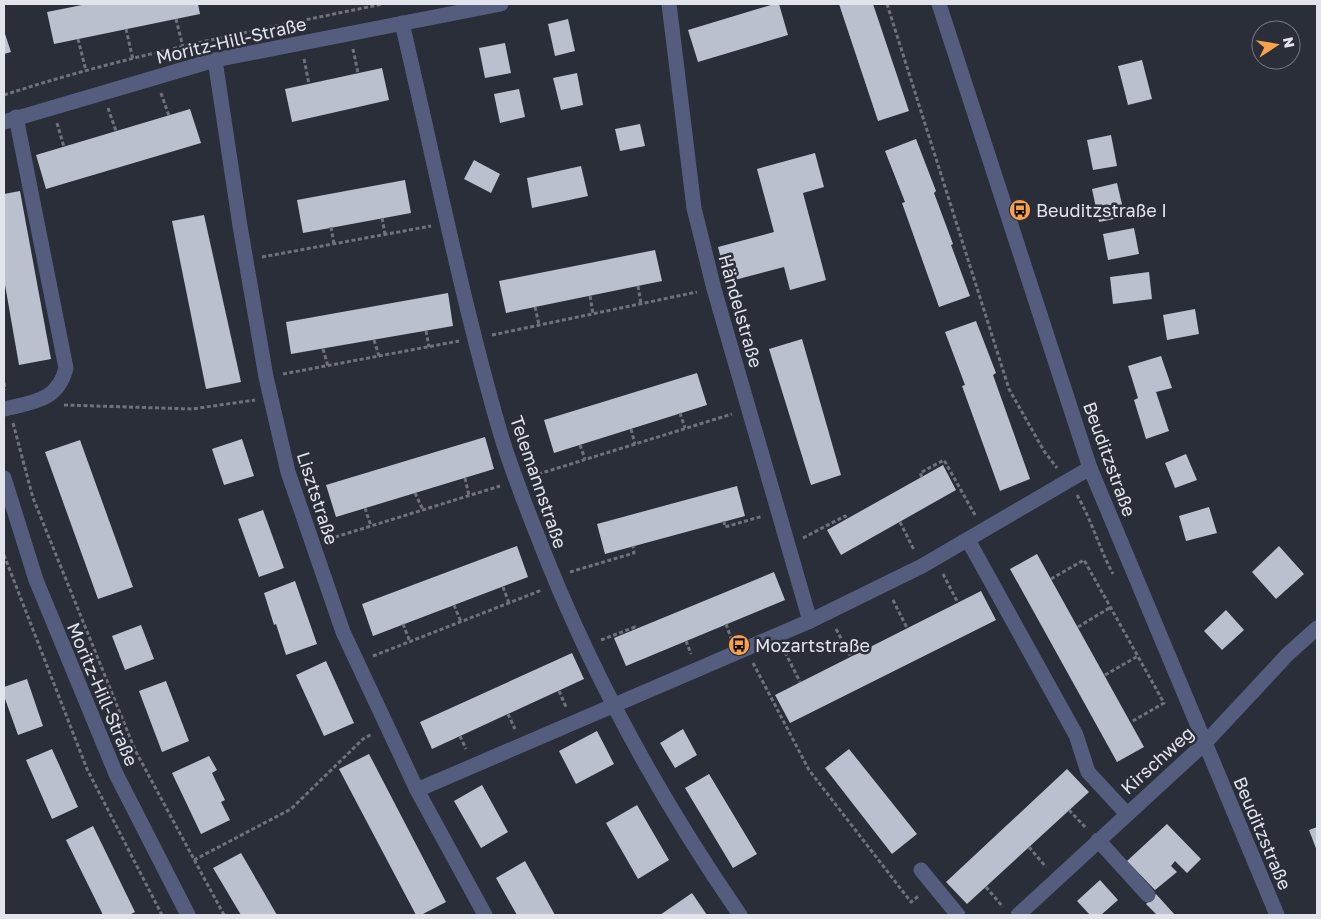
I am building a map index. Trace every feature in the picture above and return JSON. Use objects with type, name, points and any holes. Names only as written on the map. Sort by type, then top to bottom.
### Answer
[{"type":"street","name":"Moritz-Hill-Straße","points":[[10,119],[215,60],[501,4]]},
{"type":"street","name":"Händelstraße","points":[[669,4],[694,208],[714,289],[810,621]]},
{"type":"street","name":"Beuditzstraße","points":[[939,4],[1090,468],[1277,915]]},
{"type":"street","name":"Telemannstraße","points":[[402,22],[448,222],[500,433],[555,581],[584,646],[614,706],[701,858],[740,915]]},
{"type":"street","name":"Lisztstraße","points":[[215,60],[246,261],[270,397],[288,472],[343,632],[417,790],[485,915]]},
{"type":"street","points":[[6,408],[40,400],[50,395],[63,383],[66,368],[10,119]]},
{"type":"street","points":[[417,790],[810,621],[922,566],[1090,468]]},
{"type":"street","name":"Moritz-Hill-Straße","points":[[4,478],[36,580],[113,766],[188,915]]},
{"type":"street","points":[[968,540],[1076,735],[1088,772],[1126,813]]},
{"type":"street","name":"Kirschweg","points":[[1018,915],[1126,813],[1205,743],[1288,654],[1317,628]]},
{"type":"street","points":[[1098,840],[1148,894]]},
{"type":"street","points":[[921,870],[958,915]]},
{"type":"path","points":[[887,4],[1009,389],[1044,451],[1067,482]]},
{"type":"path","points":[[176,19],[183,47]]},
{"type":"path","points":[[126,29],[132,60]]},
{"type":"path","points":[[78,39],[86,71]]},
{"type":"path","points":[[352,49],[358,73]]},
{"type":"path","points":[[304,58],[308,84]]},
{"type":"path","points":[[161,93],[169,116]]},
{"type":"path","points":[[108,108],[116,131]]},
{"type":"path","points":[[57,122],[64,146]]},
{"type":"path","points":[[382,218],[386,234]]},
{"type":"path","points":[[246,261],[448,222]]},
{"type":"path","points":[[331,227],[334,244]]},
{"type":"path","points":[[638,286],[641,304]]},
{"type":"path","points":[[590,296],[593,314]]},
{"type":"path","points":[[535,307],[539,325]]},
{"type":"path","points":[[426,331],[429,347]]},
{"type":"path","points":[[374,340],[379,356]]},
{"type":"path","points":[[323,349],[328,366]]},
{"type":"path","points":[[4,383],[6,408],[33,498],[135,750],[224,915]]},
{"type":"path","points":[[40,400],[59,405],[192,410],[270,397]]},
{"type":"path","points":[[680,414],[685,428]]},
{"type":"path","points":[[631,429],[636,444]]},
{"type":"path","points":[[580,445],[585,459]]},
{"type":"path","points":[[922,477],[920,473],[944,460],[984,531]]},
{"type":"path","points":[[465,478],[469,496]]},
{"type":"path","points":[[415,493],[423,510]]},
{"type":"path","points":[[365,508],[371,526]]},
{"type":"path","points":[[724,522],[725,526],[778,511]]},
{"type":"path","points":[[787,542],[808,536],[845,516],[847,519]]},
{"type":"path","points":[[900,522],[922,566]]},
{"type":"path","points":[[357,662],[509,603],[578,568],[634,553],[633,546]]},
{"type":"path","points":[[4,556],[87,768],[162,915]]},
{"type":"path","points":[[1051,579],[1084,560],[1111,607],[1164,703],[1131,722]]},
{"type":"path","points":[[940,568],[958,603]]},
{"type":"path","points":[[503,587],[509,603]]},
{"type":"path","points":[[890,594],[907,628]]},
{"type":"path","points":[[454,605],[461,622]]},
{"type":"path","points":[[1078,627],[1111,607]]},
{"type":"path","points":[[833,623],[851,657]]},
{"type":"path","points":[[403,624],[410,642]]},
{"type":"path","points":[[584,646],[635,627],[636,629]]},
{"type":"path","points":[[782,646],[800,682]]},
{"type":"path","points":[[746,649],[795,747],[809,770],[911,902],[932,884]]},
{"type":"path","points":[[1104,675],[1138,656]]},
{"type":"path","points":[[559,691],[566,707]]},
{"type":"path","points":[[508,714],[516,730]]},
{"type":"path","points":[[194,860],[292,809],[363,739],[386,727]]},
{"type":"path","points":[[460,736],[468,751]]},
{"type":"path","points":[[1069,810],[1098,840]]},
{"type":"path","points":[[1029,847],[1057,878]]},
{"type":"path","points":[[986,887],[1004,908]]},
{"type":"building","points":[[87,4],[198,4],[200,14],[54,44],[47,12]]},
{"type":"building","points":[[779,4],[788,35],[698,62],[688,30]]},
{"type":"building","points":[[839,4],[873,4],[909,111],[878,121]]},
{"type":"building","points":[[568,19],[575,51],[555,56],[548,24]]},
{"type":"building","points":[[4,31],[11,52],[4,54]]},
{"type":"building","points":[[505,43],[511,73],[485,78],[479,48]]},
{"type":"building","points":[[1142,60],[1152,99],[1128,105],[1118,66]]},
{"type":"building","points":[[382,68],[389,100],[292,122],[285,89]]},
{"type":"building","points":[[577,73],[583,105],[561,110],[553,78]]},
{"type":"building","points":[[519,89],[525,117],[500,123],[494,94]]},
{"type":"building","points":[[190,109],[201,143],[46,189],[36,155]]},
{"type":"building","points":[[640,124],[645,146],[620,151],[615,129]]},
{"type":"building","points":[[1111,135],[1117,166],[1093,170],[1087,140]]},
{"type":"building","points":[[916,139],[936,191],[934,193],[970,296],[939,307],[902,203],[905,202],[885,151]]},
{"type":"building","points":[[815,153],[824,187],[803,193],[826,280],[790,290],[784,267],[727,282],[718,247],[774,232],[757,169]]},
{"type":"building","points":[[474,160],[500,174],[491,193],[464,179]]},
{"type":"building","points":[[581,166],[588,196],[532,208],[527,178]]},
{"type":"building","points":[[405,180],[411,213],[303,233],[297,200]]},
{"type":"building","points":[[1117,183],[1125,217],[1099,222],[1092,189]]},
{"type":"building","points":[[20,191],[51,359],[19,365],[4,279],[4,194]]},
{"type":"building","points":[[204,215],[241,382],[206,389],[172,221]]},
{"type":"building","points":[[1134,228],[1139,254],[1108,260],[1103,234]]},
{"type":"building","points":[[655,250],[662,281],[506,313],[499,281]]},
{"type":"building","points":[[1149,272],[1152,299],[1113,304],[1110,277]]},
{"type":"building","points":[[448,293],[453,326],[291,354],[286,322]]},
{"type":"building","points":[[1195,309],[1199,334],[1167,340],[1163,315]]},
{"type":"building","points":[[976,321],[996,373],[993,375],[1030,479],[1000,491],[962,386],[965,385],[945,332]]},
{"type":"building","points":[[802,339],[841,475],[811,485],[769,349]]},
{"type":"building","points":[[1161,356],[1172,388],[1156,392],[1169,431],[1146,439],[1134,400],[1138,398],[1128,366]]},
{"type":"building","points":[[697,373],[707,405],[554,453],[544,420]]},
{"type":"building","points":[[485,437],[494,469],[336,517],[326,485]]},
{"type":"building","points":[[242,439],[254,476],[224,485],[212,449]]},
{"type":"building","points":[[80,440],[133,587],[98,599],[45,452]]},
{"type":"building","points":[[1186,454],[1197,480],[1175,488],[1165,463]]},
{"type":"building","points":[[943,465],[956,490],[841,555],[827,530]]},
{"type":"building","points":[[737,486],[745,516],[605,554],[597,524]]},
{"type":"building","points":[[1209,507],[1217,533],[1186,541],[1179,516]]},
{"type":"building","points":[[263,510],[284,568],[259,577],[238,519]]},
{"type":"building","points":[[517,546],[528,577],[373,636],[362,604]]},
{"type":"building","points":[[1279,546],[1304,574],[1276,599],[1252,572]]},
{"type":"building","points":[[1037,554],[1144,747],[1117,762],[1010,569]]},
{"type":"building","points":[[774,572],[785,600],[626,666],[614,638]]},
{"type":"building","points":[[295,581],[317,644],[286,655],[264,593]]},
{"type":"building","points":[[981,591],[996,620],[790,723],[775,695]]},
{"type":"building","points":[[1226,610],[1244,630],[1222,650],[1204,631]]},
{"type":"building","points":[[141,625],[154,659],[125,670],[112,636]]},
{"type":"building","points":[[572,653],[584,679],[432,749],[420,722]]},
{"type":"building","points":[[326,661],[354,723],[324,736],[296,675]]},
{"type":"building","points":[[27,679],[43,726],[18,735],[4,696],[4,687]]},
{"type":"building","points":[[166,681],[189,741],[162,752],[139,691]]},
{"type":"building","points":[[683,729],[697,755],[675,768],[660,743]]},
{"type":"building","points":[[597,731],[614,764],[576,784],[559,751]]},
{"type":"building","points":[[52,749],[78,807],[52,819],[26,760]]},
{"type":"building","points":[[849,749],[917,834],[892,854],[825,768]]},
{"type":"building","points":[[369,754],[446,902],[421,915],[416,915],[339,769]]},
{"type":"building","points":[[209,756],[217,770],[212,773],[225,800],[221,802],[230,820],[201,834],[172,773]]},
{"type":"building","points":[[1067,769],[1089,792],[967,904],[946,882]]},
{"type":"building","points":[[709,774],[757,854],[733,868],[685,788]]},
{"type":"building","points":[[482,785],[508,832],[481,848],[454,801]]},
{"type":"building","points":[[637,805],[669,860],[638,879],[606,823]]},
{"type":"building","points":[[1167,824],[1201,859],[1187,873],[1175,861],[1171,866],[1177,872],[1155,890],[1127,861]]},
{"type":"building","points":[[93,826],[135,912],[129,915],[103,915],[66,840]]},
{"type":"building","points":[[1317,827],[1317,851],[1309,830]]},
{"type":"building","points":[[241,853],[277,915],[241,915],[213,868]]},
{"type":"building","points":[[525,861],[555,915],[517,915],[496,878]]},
{"type":"building","points":[[1100,880],[1118,900],[1101,915],[1090,915],[1077,901]]},
{"type":"building","points":[[692,893],[707,915],[660,915]]},
{"type":"building","points":[[1156,894],[1175,915],[1157,915],[1146,904]]},
{"type":"place","name":"Beuditzstraße I","points":[[1020,210]]},
{"type":"place","name":"Mozartstraße","points":[[739,645]]}]
